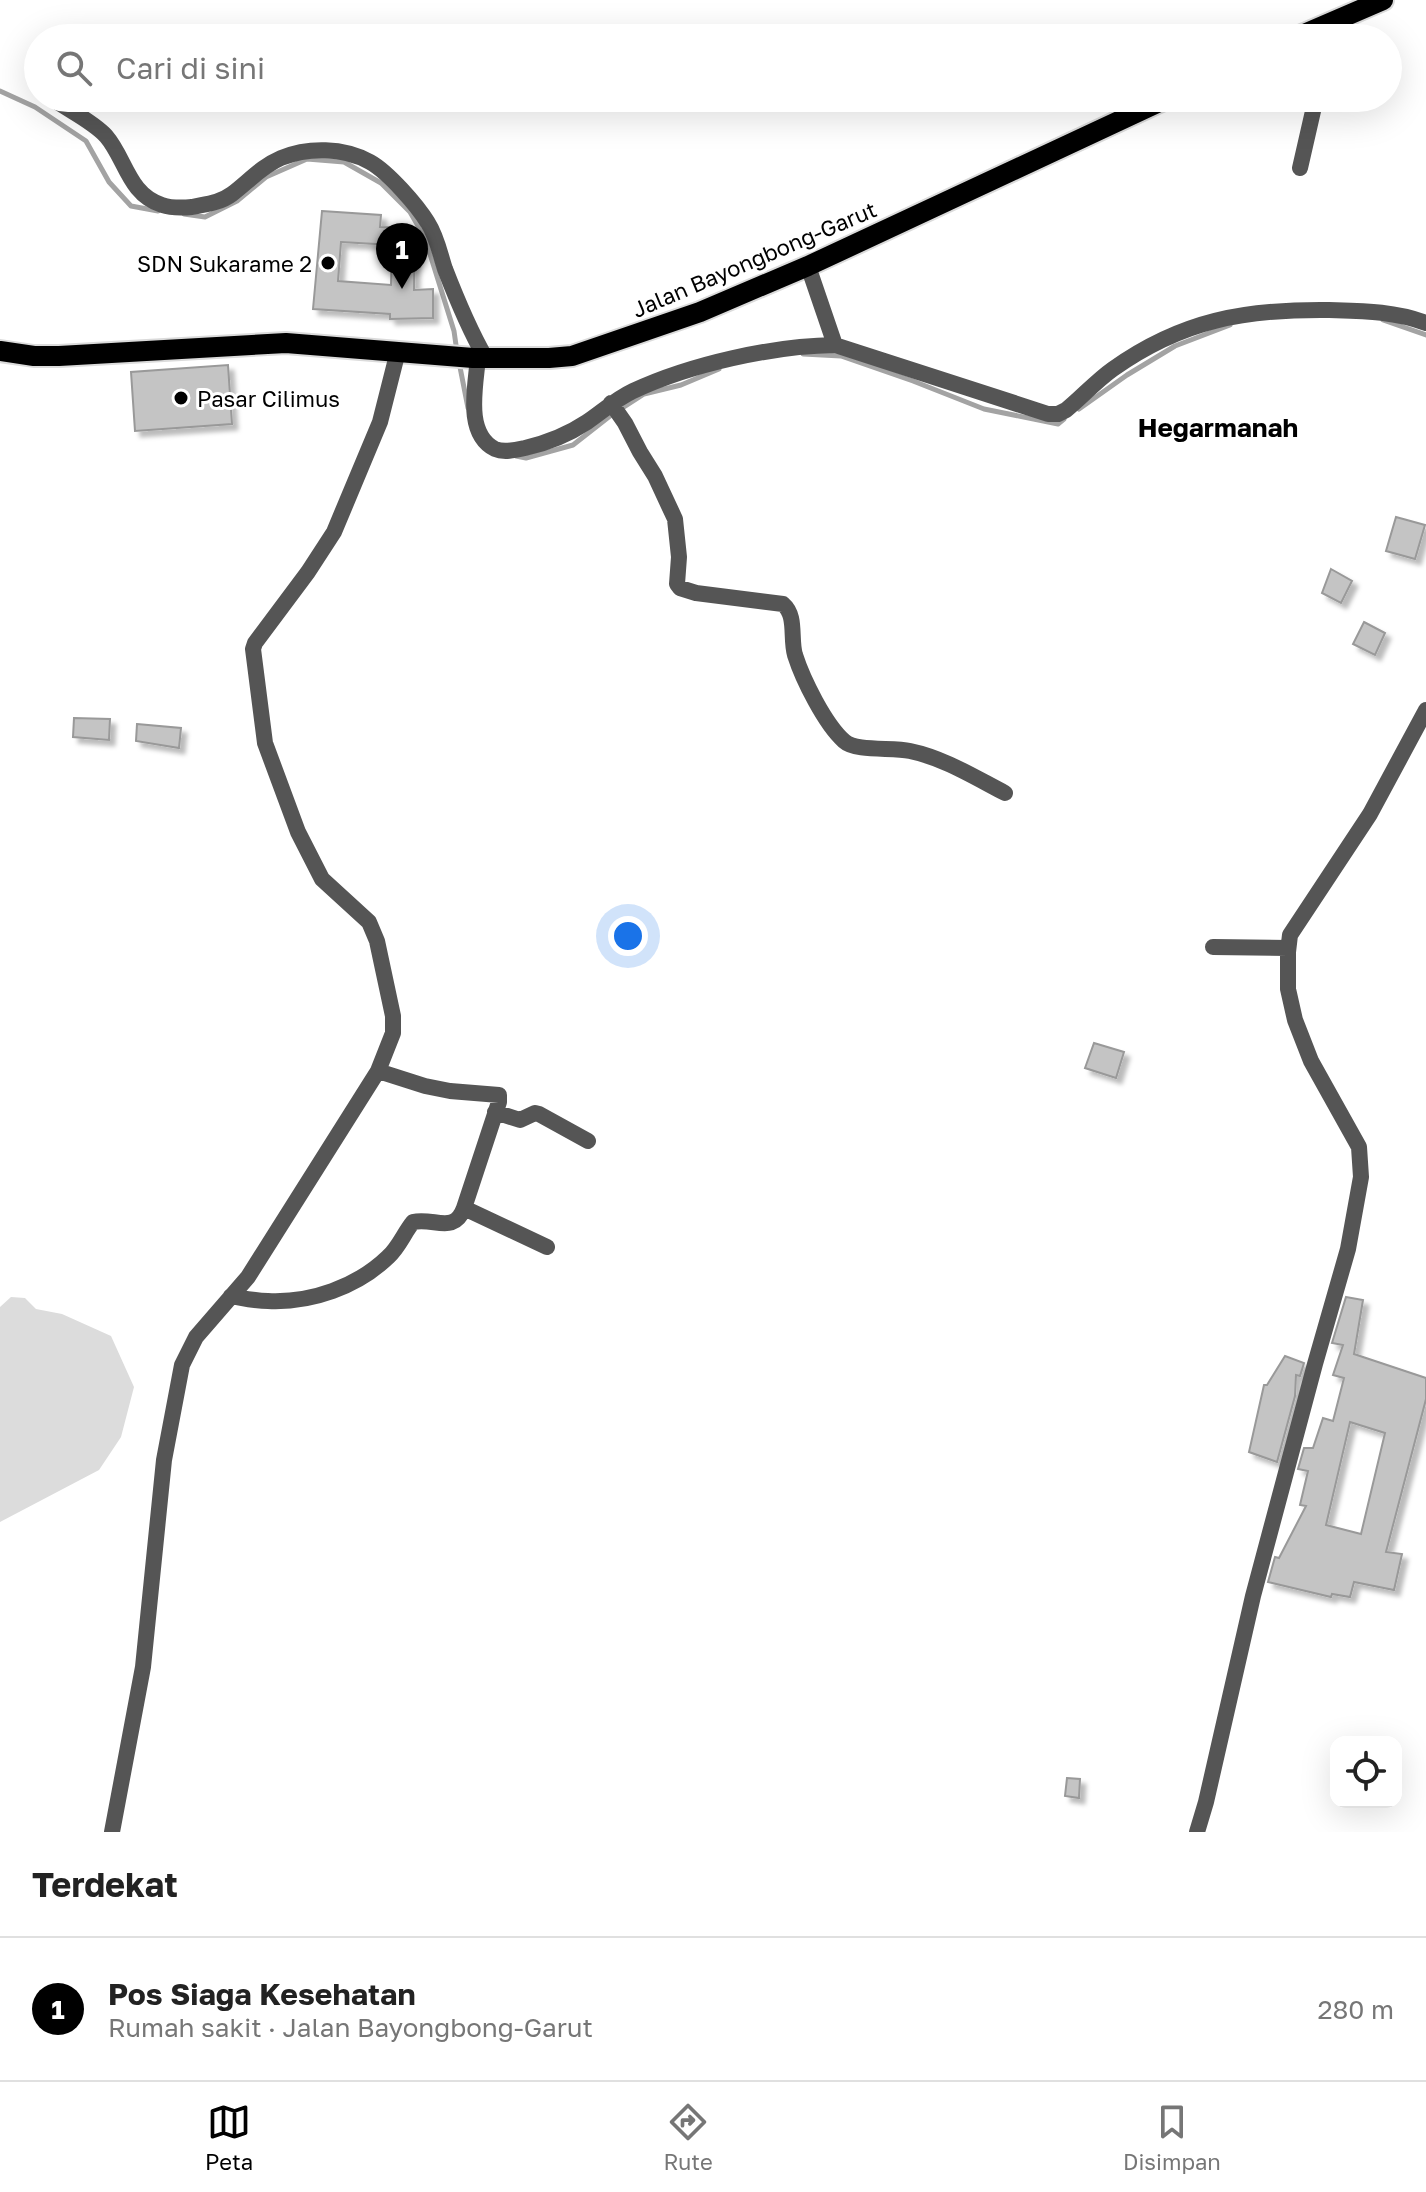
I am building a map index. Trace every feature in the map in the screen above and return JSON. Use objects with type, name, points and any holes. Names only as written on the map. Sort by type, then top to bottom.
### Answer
[{"type":"main road","points":[[1331,24],[1352,6],[1383,0]]},
{"type":"main road","name":"Jalan Bayongbong-Garut","points":[[0,351],[59,356],[286,343],[434,356],[572,356],[700,312],[808,266],[1138,112]]},
{"type":"street","points":[[73,112],[99,129],[138,190],[163,206],[183,208],[213,203],[230,195],[251,177],[281,159],[313,150],[340,151],[370,162],[396,185],[431,227],[479,358],[476,422],[487,442],[496,449],[508,451],[563,435],[633,391],[696,368],[789,348],[835,345],[1048,414],[1058,414],[1111,371],[1148,347],[1185,328],[1230,316],[1283,310],[1375,311],[1409,316],[1426,323]]},
{"type":"street","points":[[1300,168],[1313,112]]},
{"type":"street","points":[[808,266],[835,345]]},
{"type":"street","points":[[112,1832],[143,1667],[164,1460],[182,1365],[196,1337],[248,1277],[378,1071],[393,1033],[393,1016],[377,941],[369,922],[322,879],[298,832],[265,743],[253,649],[334,532],[380,422],[398,351]]},
{"type":"street","points":[[612,405],[655,476],[675,519],[679,557],[677,584],[680,588],[696,593],[783,604],[789,609],[795,655],[820,706],[845,742],[854,746],[897,749],[927,756],[950,764],[1005,793]]},
{"type":"street","points":[[1197,1832],[1253,1596],[1348,1249],[1361,1177],[1359,1147],[1311,1061],[1295,1020],[1288,989],[1290,935],[1370,814],[1426,710]]},
{"type":"street","points":[[1213,947],[1288,948]]},
{"type":"street","points":[[231,1296],[268,1301],[302,1299],[331,1292],[363,1277],[388,1257],[413,1222],[452,1223],[458,1220],[500,1097],[497,1093],[450,1091],[425,1086],[378,1071]]},
{"type":"street","points":[[495,1112],[520,1120],[539,1114],[588,1141]]},
{"type":"street","points":[[464,1208],[547,1247]]},
{"type":"shaded area","points":[[11,1297],[25,1298],[36,1309],[62,1314],[111,1336],[134,1387],[121,1437],[99,1470],[0,1522],[0,1307]]},
{"type":"building","points":[[322,211],[381,215],[380,227],[415,228],[414,290],[433,289],[433,318],[390,319],[390,314],[313,309]],"holes":[[[341,242],[392,245],[391,285],[338,281]]]},
{"type":"building","name":"Pasar Cilimus","points":[[228,365],[232,424],[135,431],[131,372]]},
{"type":"building","points":[[1396,517],[1425,525],[1415,559],[1386,551]]},
{"type":"building","points":[[1331,569],[1352,581],[1341,603],[1322,593]]},
{"type":"building","points":[[1364,622],[1385,633],[1375,655],[1353,644]]},
{"type":"building","points":[[74,718],[110,719],[109,740],[73,737]]},
{"type":"building","points":[[137,724],[181,728],[179,748],[136,741]]},
{"type":"building","points":[[1094,1043],[1124,1052],[1116,1078],[1085,1068]]},
{"type":"building","points":[[1346,1297],[1363,1300],[1354,1354],[1426,1378],[1426,1399],[1386,1552],[1402,1554],[1394,1590],[1354,1582],[1350,1597],[1332,1594],[1331,1597],[1268,1582],[1275,1557],[1279,1558],[1306,1506],[1300,1505],[1308,1471],[1298,1469],[1304,1448],[1313,1448],[1323,1418],[1333,1421],[1344,1378],[1333,1375],[1343,1345],[1332,1343]],"holes":[[[1350,1422],[1385,1433],[1361,1534],[1326,1525]]]},
{"type":"building","points":[[1285,1356],[1304,1363],[1300,1376],[1296,1375],[1295,1396],[1277,1462],[1249,1452],[1264,1385],[1267,1385]]},
{"type":"building","points":[[1067,1778],[1080,1779],[1079,1798],[1065,1796]]},
{"type":"waterway","points":[[0,91],[24,102]]},
{"type":"waterway","points":[[42,112],[86,141],[109,182],[131,206],[158,211]]},
{"type":"waterway","points":[[184,214],[205,217],[237,201],[266,177],[307,159],[344,162],[381,183],[410,212],[425,238],[454,331],[457,352]]},
{"type":"waterway","points":[[1383,320],[1426,335]]},
{"type":"waterway","points":[[1079,409],[1175,346],[1230,325]]},
{"type":"waterway","points":[[803,354],[841,356],[984,409],[1058,424],[1064,419]]},
{"type":"waterway","points":[[459,362],[468,408]]},
{"type":"waterway","points":[[516,456],[526,458],[573,445],[644,394],[681,385],[719,369]]},
{"type":"place","name":"SDN Sukarame 2","points":[[328,263]]},
{"type":"place","name":"Pos Siaga Kesehatan","points":[[402,289]]},
{"type":"place","name":"Pasar Cilimus","points":[[181,398]]},
{"type":"district","name":"Hegarmanah","points":[[1218,427]]}]
